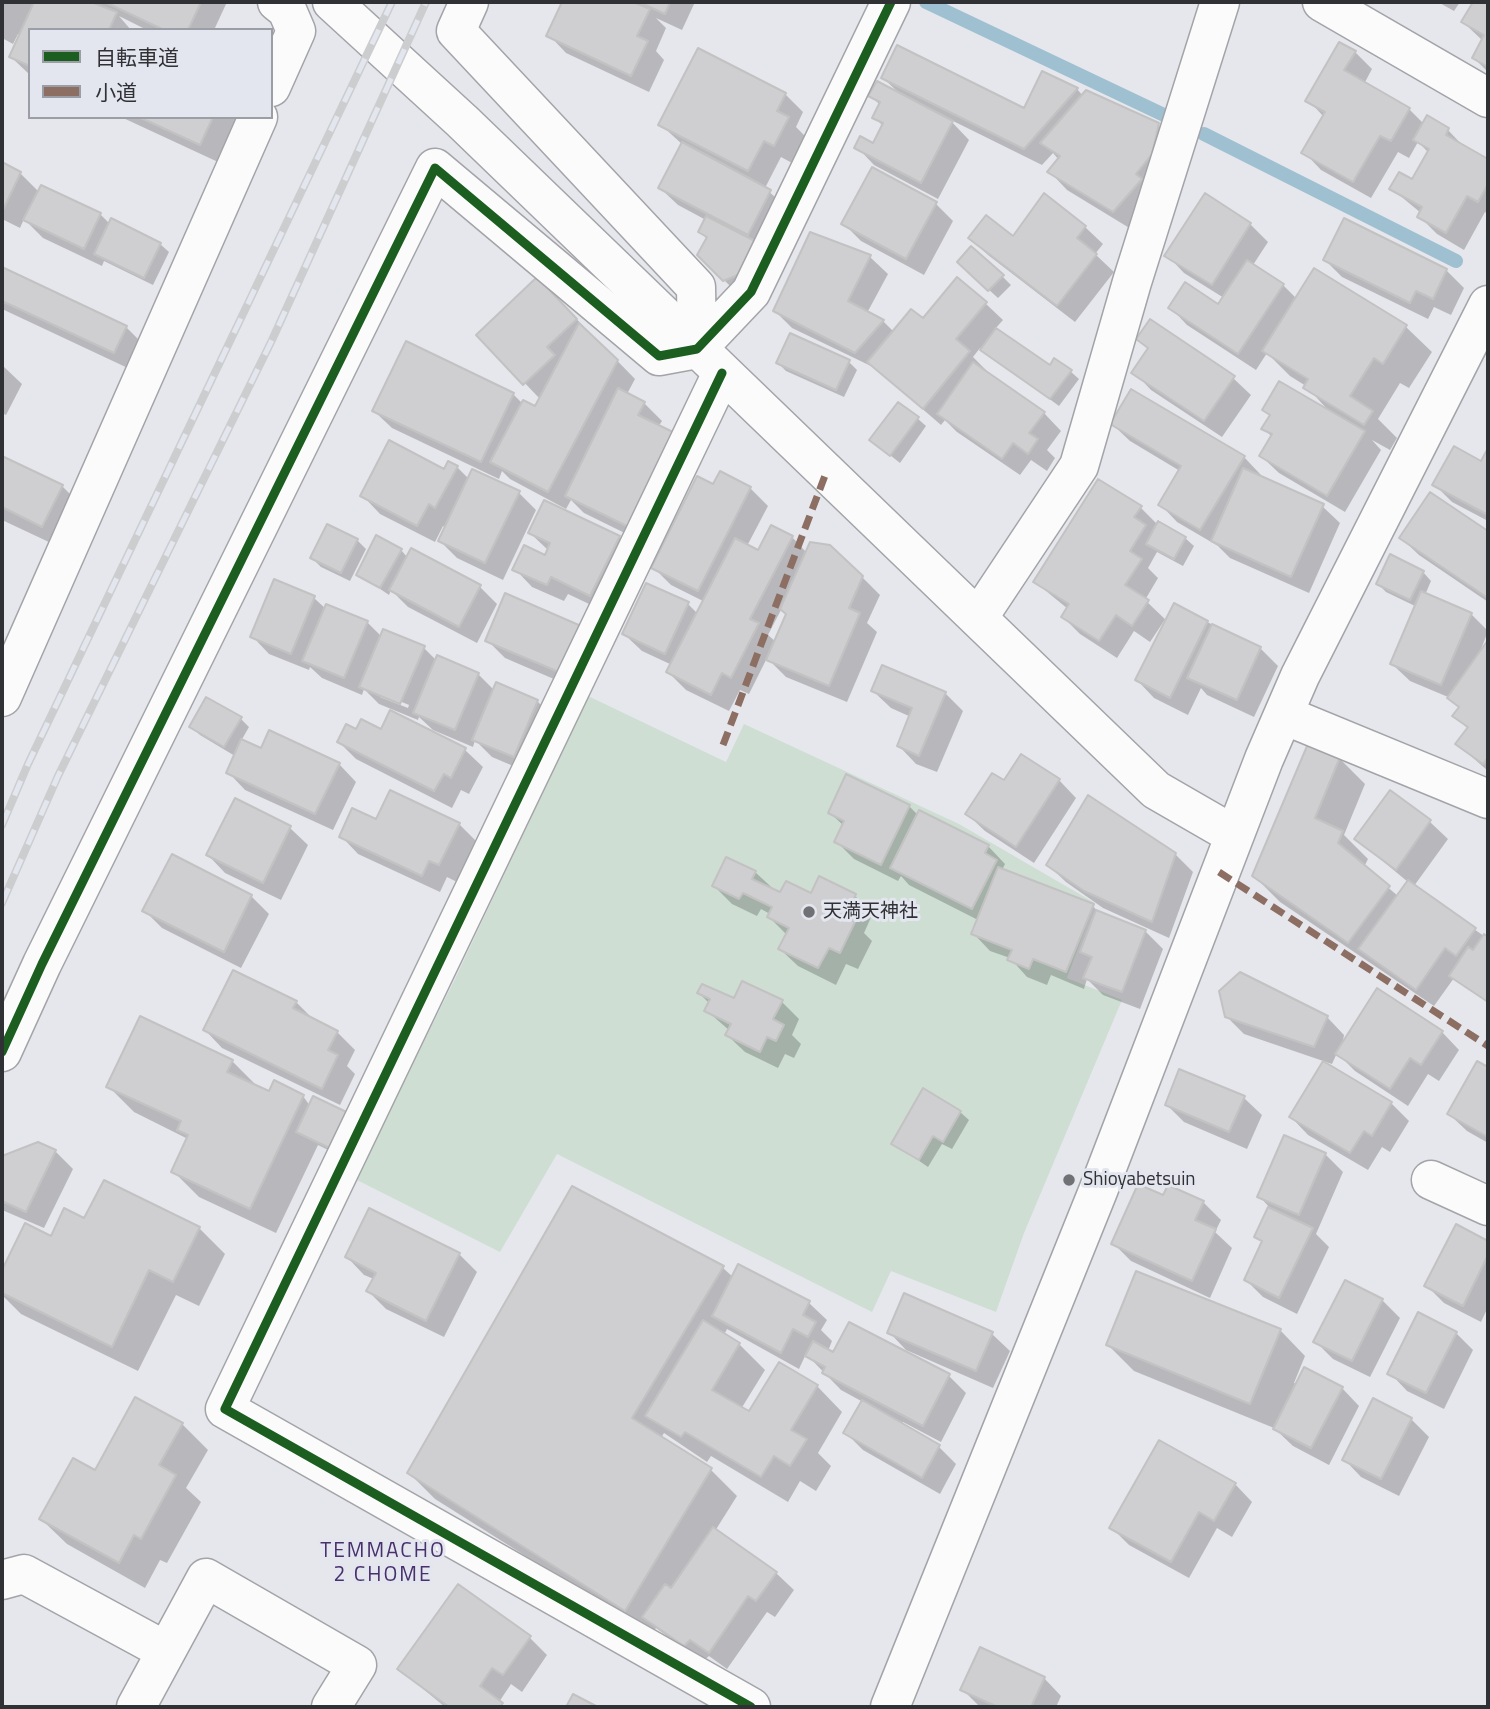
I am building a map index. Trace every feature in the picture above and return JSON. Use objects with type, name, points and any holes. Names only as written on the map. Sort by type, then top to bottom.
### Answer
[{"type":"street","points":[[273,83],[296,31],[287,10],[277,2]]},
{"type":"street","points":[[332,2],[462,121],[1156,790],[1184,809],[1234,835]]},
{"type":"street","points":[[469,2],[456,31],[696,287],[710,361]]},
{"type":"street","points":[[751,1707],[225,1409],[710,361],[751,292],[891,2]]},
{"type":"street","points":[[978,618],[1079,466],[1132,282],[1220,2]]},
{"type":"street","points":[[1322,2],[1488,98]]},
{"type":"street","points":[[2,697],[257,119]]},
{"type":"street","points":[[2,1052],[42,964],[435,168],[659,356],[710,361]]},
{"type":"street","points":[[890,1707],[1098,1191],[1234,835],[1300,676],[1488,305]]},
{"type":"street","points":[[1284,715],[1488,799]]},
{"type":"street","points":[[1431,1180],[1488,1206]]},
{"type":"street","points":[[2,1580],[24,1574],[166,1651]]},
{"type":"street","points":[[136,1707],[206,1578],[357,1665],[331,1707]]},
{"type":"green space","points":[[588,696],[726,762],[744,724],[959,824],[1095,903],[1067,978],[1122,1000],[1024,1233],[996,1312],[891,1271],[872,1312],[557,1154],[500,1252],[355,1179],[455,979]]},
{"type":"building","points":[[34,2],[91,2],[117,12],[110,28],[28,28],[28,65],[9,57]]},
{"type":"building","points":[[105,2],[201,2],[189,28],[160,28]]},
{"type":"building","points":[[562,2],[633,2],[650,9],[637,36],[648,41],[631,76],[546,36]]},
{"type":"building","points":[[639,2],[670,2],[665,14]]},
{"type":"building","points":[[1473,2],[1488,2],[1488,67],[1472,58],[1484,35],[1461,22]]},
{"type":"building","points":[[1339,42],[1356,51],[1344,70],[1410,108],[1391,141],[1380,136],[1353,182],[1301,153],[1325,112],[1305,101]]},
{"type":"building","points":[[897,45],[1024,108],[1042,71],[1078,88],[1024,149],[881,78]]},
{"type":"building","points":[[698,48],[786,93],[777,111],[789,117],[774,146],[764,141],[748,171],[658,125]]},
{"type":"building","points":[[877,81],[953,121],[921,183],[854,148],[860,136],[873,143],[883,123],[872,118],[880,102],[868,96]]},
{"type":"building","points":[[1086,90],[1159,123],[1152,154],[1136,174],[1142,179],[1113,212],[1047,172],[1060,156],[1040,143]]},
{"type":"building","points":[[1427,115],[1449,128],[1446,135],[1488,159],[1488,184],[1478,202],[1467,196],[1446,233],[1417,217],[1422,207],[1389,189],[1399,172],[1412,179],[1429,149],[1413,140]]},
{"type":"building","points":[[143,119],[212,119],[200,145]]},
{"type":"building","points":[[682,142],[771,190],[748,235],[658,188]]},
{"type":"building","points":[[2,162],[21,172],[2,212]]},
{"type":"building","points":[[872,167],[937,202],[906,259],[841,224]]},
{"type":"building","points":[[41,185],[101,213],[84,249],[23,220]]},
{"type":"building","points":[[1044,193],[1086,226],[1077,238],[1097,254],[1057,306],[968,238],[986,215],[1013,236]]},
{"type":"building","points":[[1205,193],[1251,223],[1212,285],[1164,256]]},
{"type":"building","points":[[706,216],[757,242],[740,274],[723,281],[697,255],[707,237],[698,232]]},
{"type":"building","points":[[111,218],[161,243],[144,278],[94,254]]},
{"type":"building","points":[[1344,218],[1447,269],[1433,299],[1416,291],[1410,303],[1323,260]]},
{"type":"building","points":[[810,232],[871,255],[848,301],[884,320],[855,353],[773,311]]},
{"type":"building","points":[[971,246],[1004,275],[988,291],[957,262]]},
{"type":"building","points":[[1247,260],[1284,284],[1238,354],[1168,308],[1185,282],[1218,304]]},
{"type":"building","points":[[2,267],[127,326],[114,353],[2,301]]},
{"type":"building","points":[[1314,268],[1407,325],[1383,364],[1374,358],[1350,396],[1373,411],[1364,425],[1303,388],[1308,379],[1262,351]]},
{"type":"building","points":[[537,277],[577,319],[547,347],[555,355],[523,385],[476,335]]},
{"type":"building","points":[[957,277],[987,302],[956,339],[970,351],[923,409],[867,362],[911,309],[923,318]]},
{"type":"building","points":[[1150,319],[1235,376],[1204,421],[1131,373],[1148,348],[1136,339]]},
{"type":"building","points":[[579,323],[618,360],[548,492],[490,462],[523,400],[535,406]]},
{"type":"building","points":[[996,328],[1050,365],[1054,358],[1072,370],[1050,399],[980,350]]},
{"type":"building","points":[[790,333],[850,360],[836,390],[776,363]]},
{"type":"building","points":[[406,341],[514,393],[481,462],[372,411]]},
{"type":"building","points":[[973,362],[1045,412],[1029,433],[1038,439],[1028,454],[1013,443],[1002,459],[937,414]]},
{"type":"building","points":[[1279,381],[1365,431],[1327,496],[1259,456],[1272,434],[1261,429],[1270,415],[1262,410]]},
{"type":"building","points":[[618,388],[645,402],[638,415],[675,433],[629,527],[565,496]]},
{"type":"building","points":[[1131,389],[1245,456],[1200,530],[1158,505],[1181,466],[1110,424]]},
{"type":"building","points":[[898,402],[919,417],[890,456],[869,440]]},
{"type":"building","points":[[389,440],[444,469],[448,461],[458,466],[435,508],[429,504],[417,526],[360,496]]},
{"type":"building","points":[[1454,446],[1481,461],[1488,448],[1488,515],[1432,485]]},
{"type":"building","points":[[2,456],[63,485],[42,527],[2,507]]},
{"type":"building","points":[[1243,468],[1324,504],[1291,577],[1211,541]]},
{"type":"building","points":[[472,469],[520,491],[485,563],[438,541]]},
{"type":"building","points":[[720,471],[751,487],[698,591],[651,568],[697,476],[713,484]]},
{"type":"building","points":[[1098,479],[1142,506],[1134,517],[1146,525],[1130,551],[1142,559],[1125,585],[1149,600],[1132,626],[1116,615],[1099,641],[1061,617],[1069,604],[1033,582]]},
{"type":"building","points":[[1430,492],[1488,531],[1488,598],[1399,538]]},
{"type":"building","points":[[544,500],[620,536],[590,596],[551,577],[547,585],[512,570],[524,545],[545,555],[550,543],[528,533]]},
{"type":"building","points":[[1158,521],[1186,537],[1174,559],[1146,544]]},
{"type":"building","points":[[327,524],[358,539],[341,573],[310,558]]},
{"type":"building","points":[[771,525],[793,536],[750,619],[759,623],[731,678],[722,673],[711,695],[666,672],[735,538],[758,550]]},
{"type":"building","points":[[376,535],[402,549],[380,588],[356,575]]},
{"type":"building","points":[[810,542],[830,545],[863,576],[849,608],[860,613],[829,686],[766,660],[786,614],[780,609]]},
{"type":"building","points":[[411,548],[481,585],[459,627],[389,590]]},
{"type":"building","points":[[1390,554],[1424,571],[1410,600],[1376,584]]},
{"type":"building","points":[[274,579],[315,596],[291,654],[250,637]]},
{"type":"building","points":[[646,583],[689,602],[665,654],[622,634]]},
{"type":"building","points":[[1421,591],[1472,613],[1441,685],[1390,664]]},
{"type":"building","points":[[505,593],[588,629],[559,672],[485,641]]},
{"type":"building","points":[[1174,603],[1208,621],[1170,698],[1135,680]]},
{"type":"building","points":[[326,604],[368,621],[344,678],[302,661]]},
{"type":"building","points":[[1212,624],[1261,647],[1237,700],[1187,678]]},
{"type":"building","points":[[383,629],[425,646],[400,704],[359,687]]},
{"type":"building","points":[[1488,640],[1488,758],[1483,764],[1455,744],[1468,727],[1452,716],[1459,707],[1447,698]]},
{"type":"building","points":[[437,655],[479,673],[455,730],[413,713]]},
{"type":"building","points":[[882,665],[946,692],[919,756],[897,746],[912,708],[871,691]]},
{"type":"building","points":[[496,682],[538,700],[514,757],[472,740]]},
{"type":"building","points":[[206,697],[242,717],[224,747],[189,727]]},
{"type":"building","points":[[390,710],[466,748],[451,778],[444,774],[434,791],[337,742],[346,724],[356,729],[361,719],[381,729]]},
{"type":"building","points":[[269,730],[340,763],[315,814],[226,773],[241,739],[261,748]]},
{"type":"building","points":[[1310,739],[1340,757],[1315,818],[1343,831],[1338,843],[1390,886],[1348,943],[1252,876]]},
{"type":"building","points":[[1021,754],[1060,779],[1016,847],[965,814],[992,773],[1004,780]]},
{"type":"building","points":[[846,774],[910,805],[881,865],[834,842],[844,821],[828,813]]},
{"type":"building","points":[[390,790],[460,823],[439,865],[429,861],[422,876],[339,837],[352,808],[376,819]]},
{"type":"building","points":[[1390,790],[1431,820],[1396,870],[1354,839]]},
{"type":"building","points":[[1088,795],[1176,853],[1152,922],[1084,891],[1046,865]]},
{"type":"building","points":[[235,798],[291,826],[263,883],[206,855]]},
{"type":"building","points":[[919,810],[989,845],[985,853],[997,860],[972,909],[890,868]]},
{"type":"building","points":[[172,854],[252,895],[224,952],[142,911]]},
{"type":"building","name":"天満天神社","points":[[726,857],[756,871],[752,879],[780,892],[786,881],[811,893],[819,876],[856,894],[846,917],[855,922],[840,953],[829,948],[818,968],[778,949],[789,928],[767,917],[772,907],[743,893],[739,899],[712,886]]},
{"type":"building","points":[[998,867],[1094,904],[1066,972],[1033,959],[1029,969],[1007,960],[1012,950],[971,934]]},
{"type":"building","points":[[1408,880],[1476,928],[1456,956],[1445,948],[1416,990],[1358,949]]},
{"type":"building","points":[[1096,910],[1146,930],[1122,992],[1083,978],[1092,957],[1080,952]]},
{"type":"building","points":[[1484,934],[1488,937],[1488,1002],[1449,976],[1468,947],[1473,950]]},
{"type":"building","points":[[233,970],[297,1001],[293,1008],[338,1031],[328,1050],[338,1055],[322,1089],[203,1030]]},
{"type":"building","points":[[1240,972],[1328,1016],[1314,1047],[1225,1017],[1219,991]]},
{"type":"building","points":[[742,981],[783,1000],[773,1019],[784,1025],[776,1041],[767,1037],[760,1052],[725,1035],[731,1024],[704,1011],[710,999],[697,993],[702,984],[734,998]]},
{"type":"building","points":[[1377,988],[1443,1031],[1421,1065],[1410,1058],[1390,1089],[1335,1054]]},
{"type":"building","points":[[140,1016],[233,1060],[227,1072],[269,1091],[274,1080],[304,1095],[250,1209],[171,1172],[188,1135],[177,1130],[181,1121],[106,1087]]},
{"type":"building","points":[[1323,1061],[1392,1102],[1372,1136],[1364,1131],[1350,1153],[1289,1117]]},
{"type":"building","points":[[1477,1061],[1488,1067],[1488,1137],[1447,1114]]},
{"type":"building","points":[[1179,1069],[1245,1096],[1229,1132],[1165,1105]]},
{"type":"building","points":[[923,1088],[961,1111],[943,1142],[933,1136],[919,1160],[891,1144]]},
{"type":"building","points":[[313,1096],[357,1117],[340,1153],[296,1132]]},
{"type":"building","points":[[1284,1135],[1326,1153],[1299,1215],[1257,1197]]},
{"type":"building","points":[[38,1142],[56,1150],[26,1212],[2,1201],[2,1156]]},
{"type":"building","points":[[104,1180],[200,1227],[173,1282],[149,1270],[112,1347],[2,1293],[2,1270],[25,1223],[51,1236],[64,1208],[84,1218]]},
{"type":"building","points":[[1138,1184],[1163,1195],[1168,1185],[1204,1201],[1195,1220],[1216,1229],[1192,1281],[1111,1244]]},
{"type":"building","points":[[572,1186],[724,1266],[632,1418],[712,1468],[625,1611],[407,1473]]},
{"type":"building","points":[[1268,1207],[1313,1228],[1279,1298],[1244,1280],[1262,1241],[1254,1237]]},
{"type":"building","points":[[369,1208],[460,1253],[426,1321],[366,1291],[376,1273],[345,1257]]},
{"type":"building","points":[[1456,1224],[1488,1241],[1488,1255],[1463,1306],[1424,1286]]},
{"type":"building","points":[[738,1264],[810,1301],[803,1315],[816,1322],[808,1337],[793,1329],[781,1353],[712,1316]]},
{"type":"building","points":[[1136,1271],[1281,1329],[1250,1404],[1106,1345]]},
{"type":"building","points":[[1345,1280],[1383,1299],[1352,1361],[1313,1342]]},
{"type":"building","points":[[904,1293],[993,1332],[976,1371],[887,1333]]},
{"type":"building","points":[[1418,1312],[1457,1332],[1426,1393],[1387,1374]]},
{"type":"building","points":[[703,1320],[740,1343],[712,1390],[749,1411],[779,1362],[818,1385],[791,1430],[807,1439],[790,1466],[774,1456],[761,1477],[685,1432],[681,1437],[645,1416]]},
{"type":"building","points":[[849,1322],[950,1374],[923,1426],[822,1373],[825,1367],[805,1356],[813,1341],[833,1352]]},
{"type":"building","points":[[1304,1367],[1343,1387],[1311,1448],[1273,1429]]},
{"type":"building","points":[[135,1397],[183,1423],[159,1465],[176,1475],[141,1539],[134,1535],[119,1563],[39,1519],[73,1458],[95,1470]]},
{"type":"building","points":[[1373,1398],[1412,1418],[1381,1479],[1342,1460]]},
{"type":"building","points":[[862,1400],[940,1445],[922,1478],[843,1433]]},
{"type":"building","points":[[1159,1440],[1236,1483],[1214,1521],[1199,1512],[1171,1562],[1109,1528]]},
{"type":"building","points":[[713,1527],[777,1572],[756,1601],[748,1596],[709,1653],[690,1640],[684,1646],[642,1617],[665,1584],[671,1588]]},
{"type":"building","points":[[458,1584],[531,1636],[503,1675],[492,1668],[480,1686],[503,1703],[500,1707],[449,1707],[397,1669]]},
{"type":"building","points":[[980,1647],[1045,1677],[1031,1707],[998,1707],[960,1690]]},
{"type":"building","points":[[573,1694],[598,1707],[566,1707]]},
{"type":"waterway","points":[[926,2],[1164,115]]},
{"type":"waterway","points":[[1204,134],[1456,261]]},
{"type":"railway","points":[[2,825],[28,764],[392,2]]},
{"type":"railway","points":[[2,903],[58,776],[272,340],[426,2]]},
{"type":"marked path","points":[[723,745],[826,473]]},
{"type":"marked path","points":[[1219,872],[1488,1046]]},
{"type":"cycle path","points":[[2,1052],[42,964],[435,168],[659,356],[697,349],[751,292],[891,2]]},
{"type":"cycle path","points":[[722,373],[225,1409],[751,1707]]},
{"type":"place","name":"天満天神社","points":[[809,912]]},
{"type":"place","name":"Shioyabetsuin","points":[[1069,1180]]},
{"type":"district","name":"TEMMACHO 2 CHOME","points":[[383,1564]]}]
